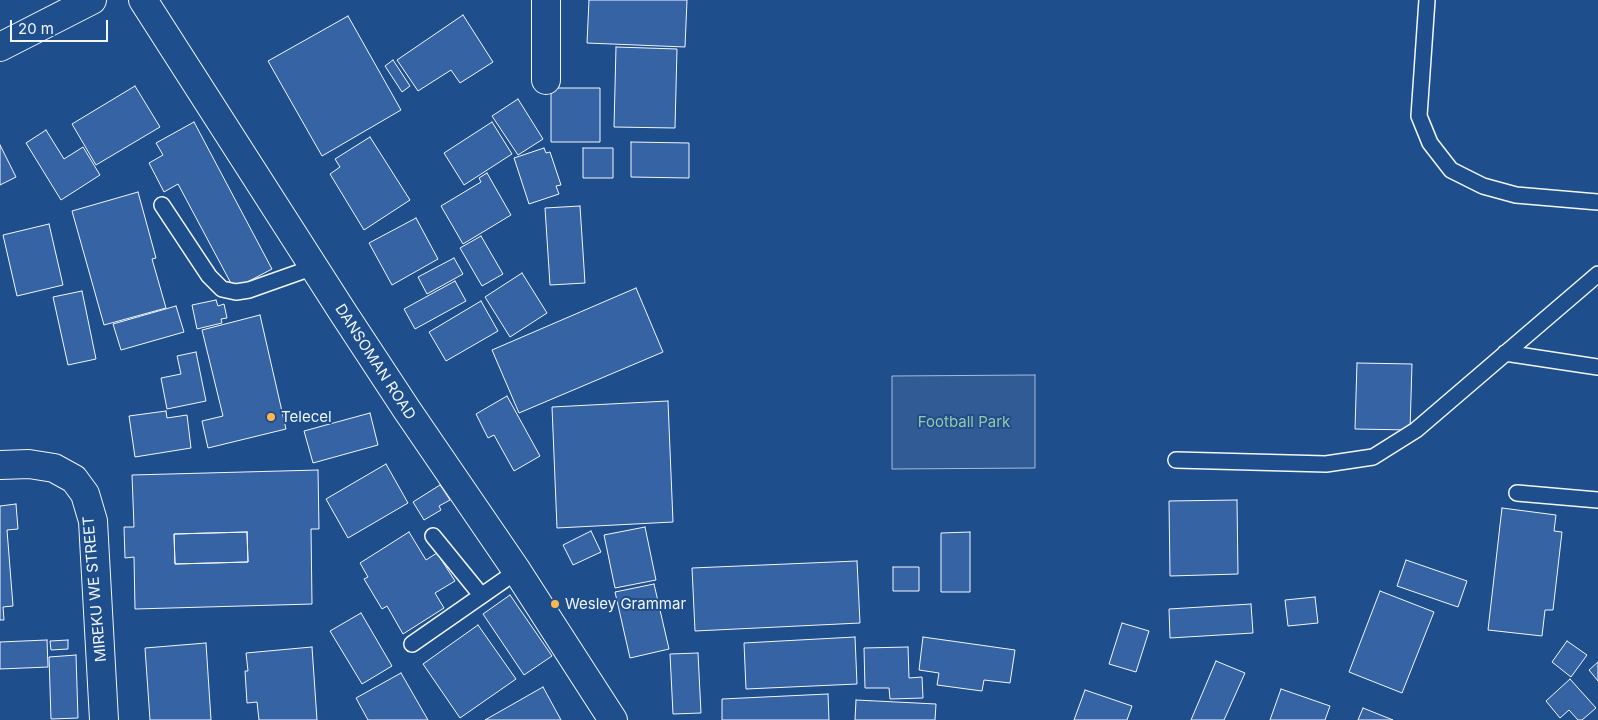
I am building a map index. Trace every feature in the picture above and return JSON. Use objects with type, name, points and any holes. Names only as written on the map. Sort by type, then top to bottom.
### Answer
[{"type":"main road","points":[[0,47],[92,0]]},
{"type":"main road","name":"DANSOMAN ROAD","points":[[143,0],[407,410],[517,571],[612,720]]},
{"type":"main road","points":[[546,0],[546,80]]},
{"type":"main road","name":"MIREKU WE STREET","points":[[0,465],[29,464],[54,468],[74,479],[84,494],[92,521],[104,720]]},
{"type":"lane","points":[[1427,0],[1419,116],[1430,143],[1451,170],[1483,186],[1516,195],[1598,202]]},
{"type":"lane","points":[[162,204],[209,276],[222,289],[236,292],[248,290],[314,267]]},
{"type":"lane","points":[[1176,460],[1326,464],[1373,456],[1416,430],[1598,274]]},
{"type":"lane","points":[[1505,353],[1598,367]]},
{"type":"lane","points":[[1517,493],[1598,500]]},
{"type":"lane","points":[[433,536],[482,595]]},
{"type":"lane","points":[[412,644],[517,571]]},
{"type":"shaded area","name":"Football Park","points":[[1035,375],[1035,468],[892,469],[892,376]]},
{"type":"building","points":[[589,0],[687,0],[685,47],[587,43]]},
{"type":"building","points":[[463,15],[493,62],[460,83],[451,70],[418,91],[397,60]]},
{"type":"building","points":[[348,16],[401,110],[322,156],[268,61]]},
{"type":"building","points":[[616,47],[677,49],[675,128],[614,127]]},
{"type":"building","points":[[393,60],[410,86],[402,92],[385,66]]},
{"type":"building","points":[[135,86],[160,127],[96,165],[72,124]]},
{"type":"building","points":[[551,88],[600,88],[600,142],[551,142]]},
{"type":"building","points":[[518,99],[543,139],[518,155],[492,116]]},
{"type":"building","points":[[194,122],[272,269],[234,289],[178,184],[164,192],[149,163],[163,155],[156,143]]},
{"type":"building","points":[[492,122],[512,154],[464,185],[444,153]]},
{"type":"building","points":[[46,130],[64,159],[83,147],[100,175],[61,200],[26,143]]},
{"type":"building","points":[[370,137],[410,200],[364,230],[330,174],[340,167],[335,159]]},
{"type":"building","points":[[631,142],[689,143],[689,178],[631,177]]},
{"type":"building","points":[[0,145],[16,177],[0,185]]},
{"type":"building","points":[[544,148],[546,153],[550,152],[561,185],[556,186],[559,194],[529,204],[514,158]]},
{"type":"building","points":[[583,148],[613,148],[613,178],[583,178]]},
{"type":"building","points":[[487,173],[511,215],[463,244],[441,206],[481,182],[479,178]]},
{"type":"building","points":[[138,192],[156,258],[152,259],[166,308],[104,325],[72,211]]},
{"type":"building","points":[[580,206],[585,283],[550,285],[545,208]]},
{"type":"building","points":[[416,218],[438,259],[392,285],[369,243]]},
{"type":"building","points":[[49,224],[63,285],[17,296],[3,235]]},
{"type":"building","points":[[481,236],[503,274],[482,286],[460,248]]},
{"type":"building","points":[[454,258],[463,274],[427,294],[418,277]]},
{"type":"building","points":[[522,273],[547,313],[510,337],[485,297]]},
{"type":"building","points":[[455,281],[466,301],[415,329],[404,309]]},
{"type":"building","points":[[636,288],[663,352],[519,413],[492,350]]},
{"type":"building","points":[[82,291],[96,359],[68,365],[53,297]]},
{"type":"building","points":[[216,300],[218,306],[224,304],[227,318],[221,319],[222,323],[197,329],[192,305]]},
{"type":"building","points":[[481,301],[498,331],[446,361],[429,332]]},
{"type":"building","points":[[176,306],[184,332],[121,350],[113,324]]},
{"type":"building","points":[[260,315],[286,429],[208,448],[202,421],[223,416],[202,330]]},
{"type":"building","points":[[196,352],[206,401],[167,409],[161,378],[181,374],[177,356]]},
{"type":"building","points":[[1357,363],[1412,364],[1410,430],[1355,429]]},
{"type":"building","points":[[507,396],[540,456],[514,471],[494,435],[488,438],[476,414]]},
{"type":"building","points":[[668,401],[673,522],[557,528],[552,407]]},
{"type":"building","points":[[166,411],[167,418],[187,415],[191,448],[135,457],[129,416]]},
{"type":"building","points":[[370,413],[378,445],[313,463],[304,431]]},
{"type":"building","points":[[386,464],[408,503],[348,538],[326,499]]},
{"type":"building","points":[[318,470],[319,529],[311,529],[312,604],[135,609],[134,557],[125,558],[124,527],[134,527],[132,475]],"holes":[[[247,532],[248,562],[175,564],[174,534]]]},
{"type":"building","points":[[440,485],[450,500],[439,506],[441,510],[424,520],[413,502]]},
{"type":"building","points":[[1237,500],[1238,574],[1170,576],[1169,501]]},
{"type":"building","points":[[16,504],[18,529],[7,530],[13,606],[3,607],[4,620],[0,620],[0,506]]},
{"type":"building","points":[[1502,508],[1556,515],[1554,531],[1562,532],[1553,610],[1545,610],[1542,636],[1488,630]]},
{"type":"building","points":[[645,527],[656,580],[615,588],[604,535]]},
{"type":"building","points":[[591,531],[601,552],[573,565],[563,545]]},
{"type":"building","points":[[247,532],[248,562],[175,564],[174,534]]},
{"type":"building","points":[[409,532],[426,560],[437,553],[455,581],[435,593],[444,608],[403,634],[387,606],[382,609],[364,579],[368,577],[360,563]]},
{"type":"building","points":[[970,532],[970,592],[941,592],[941,533]]},
{"type":"building","points":[[1406,560],[1467,581],[1458,607],[1397,586]]},
{"type":"building","points":[[857,561],[860,623],[695,631],[692,568]]},
{"type":"building","points":[[893,567],[919,567],[919,591],[893,591]]},
{"type":"building","points":[[654,584],[669,649],[630,658],[615,592]]},
{"type":"building","points":[[1380,591],[1434,612],[1402,693],[1349,672]]},
{"type":"building","points":[[510,595],[552,656],[524,675],[483,614]]},
{"type":"building","points":[[1315,597],[1318,623],[1288,626],[1285,600]]},
{"type":"building","points":[[1251,604],[1253,633],[1170,638],[1169,609]]},
{"type":"building","points":[[361,613],[392,666],[362,684],[330,631]]},
{"type":"building","points":[[1122,623],[1149,631],[1136,672],[1109,664]]},
{"type":"building","points":[[478,625],[516,679],[460,718],[423,664]]},
{"type":"building","points":[[855,637],[857,684],[746,689],[744,643]]},
{"type":"building","points":[[923,637],[1015,650],[1010,683],[984,680],[982,691],[937,685],[939,673],[919,670]]},
{"type":"building","points":[[47,640],[48,667],[0,669],[0,642]]},
{"type":"building","points":[[68,640],[68,649],[51,650],[50,641]]},
{"type":"building","points":[[1567,641],[1587,655],[1571,677],[1552,662]]},
{"type":"building","points":[[206,643],[211,720],[150,720],[145,648]]},
{"type":"building","points":[[312,647],[317,720],[259,720],[257,702],[247,703],[245,671],[248,671],[246,653]]},
{"type":"building","points":[[908,647],[909,678],[922,677],[923,698],[890,699],[889,688],[865,688],[864,648]]},
{"type":"building","points":[[698,653],[701,713],[673,714],[670,654]]},
{"type":"building","points":[[76,655],[78,718],[51,719],[49,657]]},
{"type":"building","points":[[1216,661],[1245,673],[1224,720],[1191,720]]},
{"type":"building","points":[[1598,662],[1598,681],[1589,670]]},
{"type":"building","points":[[401,673],[428,720],[368,720],[356,698]]},
{"type":"building","points":[[1570,679],[1596,708],[1582,720],[1578,720],[1569,710],[1560,718],[1546,701]]},
{"type":"building","points":[[543,687],[561,720],[485,720]]},
{"type":"building","points":[[1281,689],[1330,706],[1325,720],[1270,720]]},
{"type":"building","points":[[1085,690],[1132,706],[1127,720],[1074,720]]},
{"type":"building","points":[[828,694],[829,720],[722,720],[722,699]]},
{"type":"building","points":[[856,700],[936,704],[935,720],[855,720]]},
{"type":"building","points":[[1363,708],[1393,720],[1358,720]]},
{"type":"place","name":"Telecel","points":[[271,417]]},
{"type":"place","name":"Wesley Grammar","points":[[555,604]]}]
